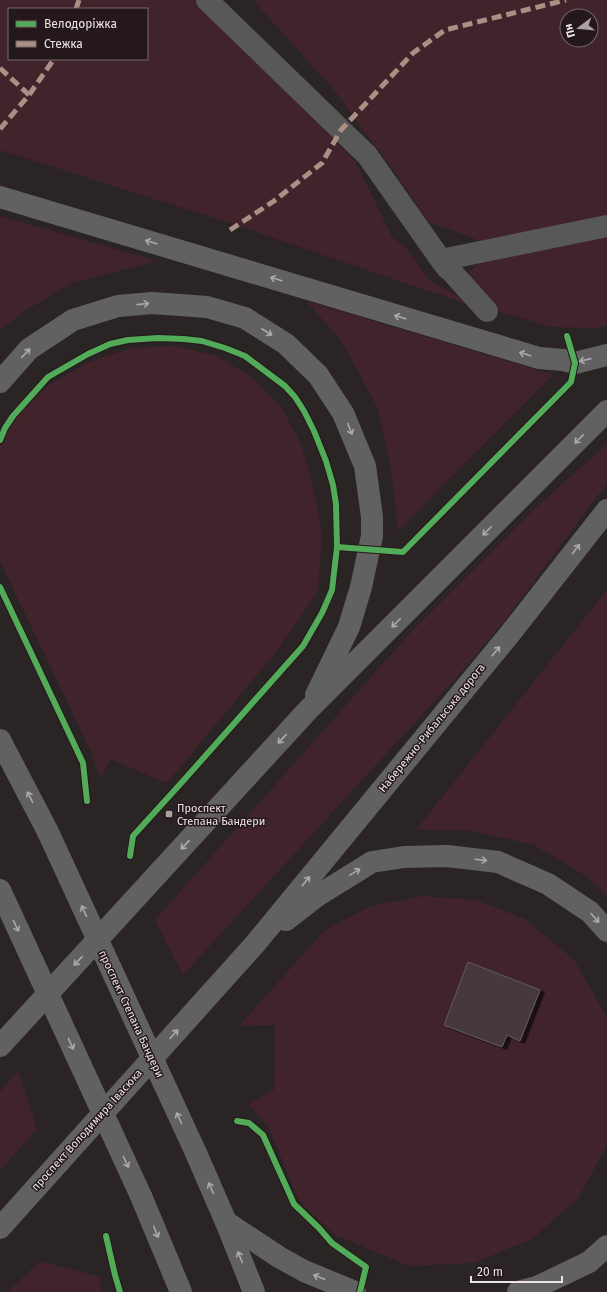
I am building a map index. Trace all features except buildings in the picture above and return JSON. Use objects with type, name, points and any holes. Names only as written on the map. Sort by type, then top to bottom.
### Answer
[{"type":"main road","points":[[0,197],[539,358],[563,360],[575,363],[607,356]]},
{"type":"main road","points":[[0,382],[29,349],[73,320],[118,306],[152,303],[207,307],[245,318],[286,344],[318,375],[343,413],[364,466],[372,517],[372,536],[361,587],[349,627],[308,710]]},
{"type":"main road","points":[[0,1046],[308,710],[607,411]]},
{"type":"main road","name":"Набережно-Рибальська дорога","points":[[255,944],[509,634],[607,510]]},
{"type":"main road","name":"проспект Степана Бандери","points":[[0,740],[48,832],[196,1153],[254,1292]]},
{"type":"main road","points":[[255,944],[317,896],[372,862],[404,857],[447,856],[498,862],[548,884],[590,912],[607,931]]},
{"type":"main road","points":[[0,890],[141,1196],[181,1292]]},
{"type":"main road","name":"проспект Володимира Івасюка","points":[[0,1228],[255,944]]},
{"type":"main road","points":[[226,1222],[278,1257],[298,1268],[355,1292]]},
{"type":"main road","points":[[518,1292],[537,1287],[598,1262],[607,1246]]},
{"type":"lane","points":[[207,0],[367,155],[441,260],[487,311]]},
{"type":"lane","points":[[441,260],[607,226]]},
{"type":"shaded area","points":[[0,0],[195,0],[356,162],[392,237],[406,248],[430,281],[487,311],[230,223],[0,150]]},
{"type":"shaded area","points":[[253,0],[607,0],[607,217],[481,241],[429,222],[387,161],[335,91]]},
{"type":"shaded area","points":[[0,216],[157,261],[72,283],[23,312],[0,330]]},
{"type":"shaded area","points":[[607,237],[607,325],[597,328],[552,327],[493,310],[469,283],[470,271],[482,261]]},
{"type":"shaded area","points":[[306,301],[553,375],[398,531],[391,468],[377,407],[341,340]]},
{"type":"shaded area","points":[[175,346],[217,356],[251,377],[281,407],[301,444],[313,486],[322,535],[318,591],[280,647],[167,783],[110,759],[100,779],[91,752],[0,561],[0,446],[17,414],[49,385],[89,362],[131,348]]},
{"type":"shaded area","points":[[607,444],[607,483],[506,619],[462,671],[183,975],[155,920],[412,631],[541,503]]},
{"type":"shaded area","points":[[607,590],[607,896],[588,877],[534,845],[468,830],[416,830]]},
{"type":"shaded area","points":[[423,896],[476,900],[525,919],[574,960],[607,1017],[607,1145],[579,1197],[532,1239],[473,1263],[409,1266],[338,1236],[340,1240],[299,1201],[268,1126],[248,1104],[274,1090],[275,1025],[239,1026],[325,930],[371,906]]},
{"type":"shaded area","points":[[18,1071],[37,1129],[0,1170],[0,1092]]},
{"type":"shaded area","points":[[40,1261],[100,1277],[101,1292],[8,1292]]},
{"type":"marked path","points":[[76,8],[79,0]]},
{"type":"marked path","points":[[230,230],[274,201],[322,163],[341,130],[413,53],[445,30],[566,0]]},
{"type":"marked path","points":[[0,129],[29,95],[53,60]]},
{"type":"marked path","points":[[0,68],[29,95]]},
{"type":"cycle path","points":[[337,547],[403,552],[571,382],[575,363],[567,336]]},
{"type":"cycle path","points":[[0,440],[5,428],[13,416],[48,377],[88,354],[110,344],[128,340],[158,338],[184,339],[202,341],[245,356],[285,386],[295,397],[304,411],[326,461],[333,485],[336,504],[337,547],[332,590],[322,613],[303,646],[133,836],[130,856]]},
{"type":"cycle path","points":[[0,587],[83,763],[87,801]]},
{"type":"cycle path","points":[[237,1121],[249,1123],[263,1135],[294,1204],[332,1243],[366,1267],[360,1292]]},
{"type":"cycle path","points":[[106,1236],[120,1292]]},
{"type":"place","name":"Проспект Степана Бандери","points":[[169,814]]}]
